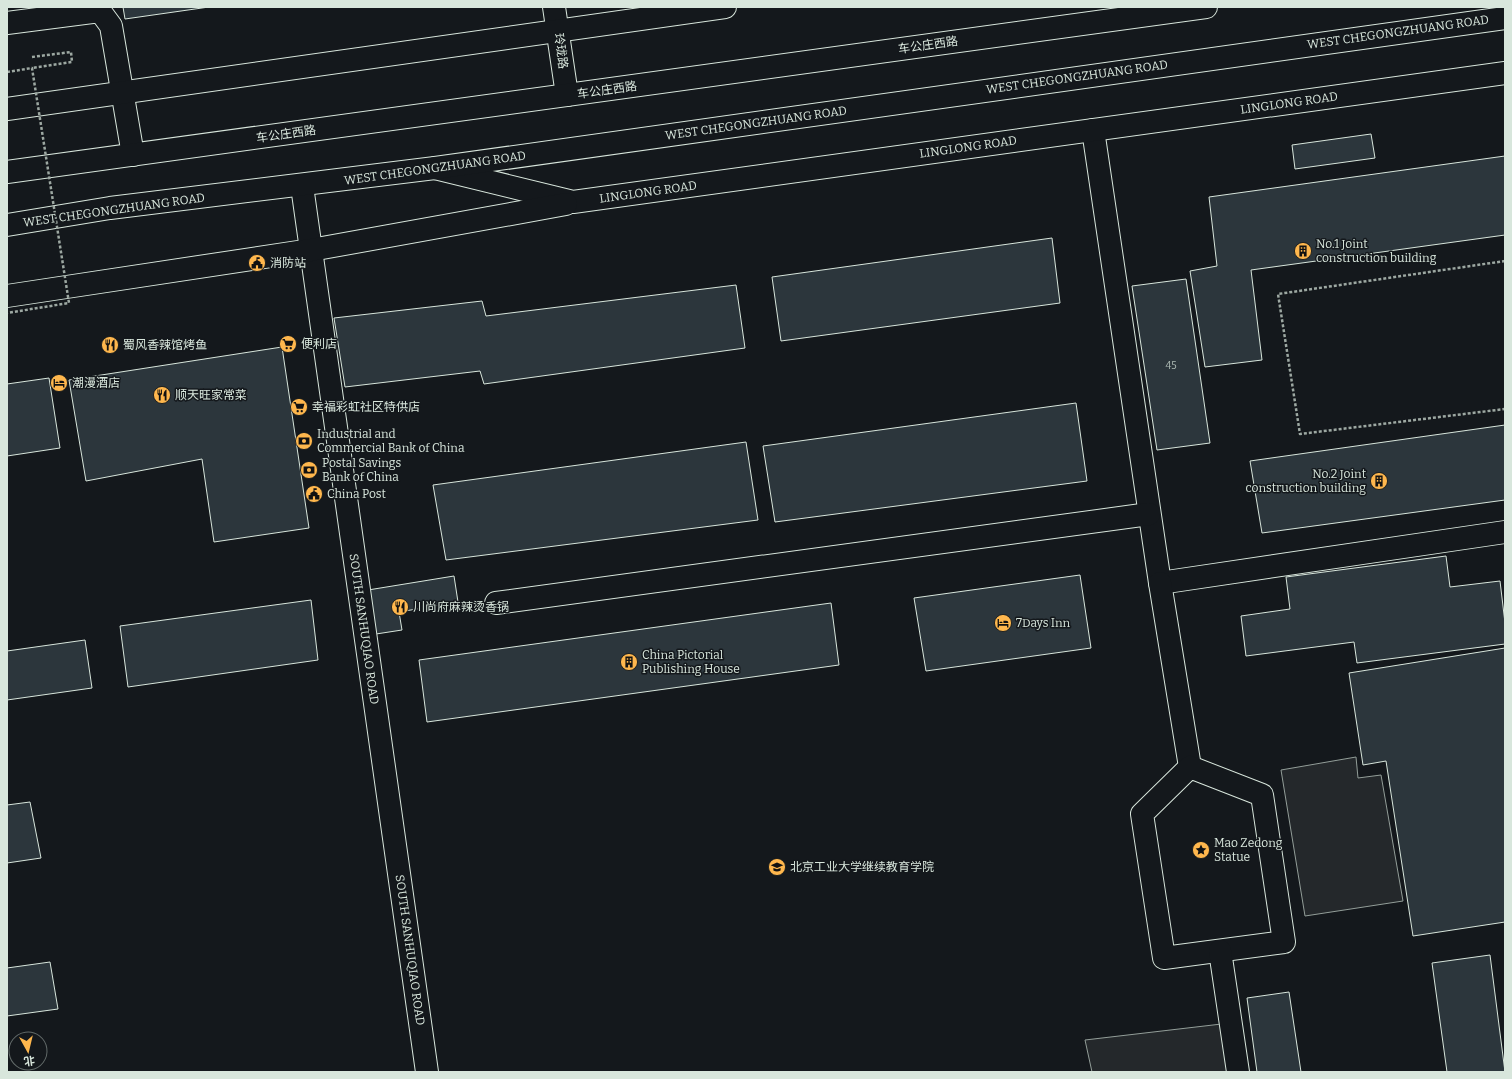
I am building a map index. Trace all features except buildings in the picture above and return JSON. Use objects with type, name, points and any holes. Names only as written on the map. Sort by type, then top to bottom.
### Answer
[{"type":"street","name":"玲珑路","points":[[554,7],[567,95]]},
{"type":"street","points":[[7,109],[725,7]]},
{"type":"street","name":"车公庄西路","points":[[7,172],[1206,7]]},
{"type":"street","points":[[7,23],[100,11],[110,16],[133,155]]},
{"type":"street","name":"WEST CHEGONGZHUANG ROAD","points":[[7,225],[110,208],[302,186],[435,168],[1505,18]]},
{"type":"street","name":"LINGLONG ROAD","points":[[435,168],[573,202],[1505,73]]},
{"type":"street","points":[[1093,130],[1160,583],[1190,767]]},
{"type":"street","name":"SOUTH SANHUQIAO ROAD","points":[[302,186],[427,1072]]},
{"type":"street","points":[[7,296],[311,250],[573,202]]},
{"type":"street","points":[[496,603],[1150,514]]},
{"type":"street","points":[[1160,583],[1505,532]]},
{"type":"street","points":[[1190,767],[1262,795],[1284,942],[1220,952],[1164,958],[1142,814],[1190,767]]},
{"type":"street","points":[[1220,952],[1238,1072]]},
{"type":"path","points":[[7,72],[72,62],[71,52],[32,57]]},
{"type":"path","points":[[7,313],[69,303],[32,68]]},
{"type":"path","points":[[1505,261],[1278,294],[1300,434],[1505,409]]},
{"type":"shaded area","points":[[1356,757],[1358,778],[1381,775],[1403,901],[1305,916],[1281,770]]},
{"type":"shaded area","points":[[1230,1023],[1236,1072],[1092,1072],[1085,1040]]},
{"type":"place","name":"No.1 Joint construction building","points":[[1303,251]]},
{"type":"place","name":"消防站","points":[[257,263]]},
{"type":"place","name":"便利店","points":[[288,344]]},
{"type":"place","name":"蜀风香辣馆烤鱼","points":[[110,345]]},
{"type":"place","name":"潮漫酒店","points":[[59,383]]},
{"type":"place","name":"顺天旺家常菜","points":[[162,395]]},
{"type":"place","name":"幸福彩虹社区特供店","points":[[299,407]]},
{"type":"place","name":"Industrial and Commercial Bank of China","points":[[304,441]]},
{"type":"place","name":"Postal Savings Bank of China","points":[[309,470]]},
{"type":"place","name":"No.2 Joint construction building","points":[[1379,481]]},
{"type":"place","name":"China Post","points":[[314,494]]},
{"type":"place","name":"川尚府麻辣烫香锅","points":[[400,607]]},
{"type":"place","name":"7Days Inn","points":[[1003,623]]},
{"type":"place","name":"China Pictorial Publishing House","points":[[629,662]]},
{"type":"place","name":"Mao Zedong Statue","points":[[1201,850]]},
{"type":"place","name":"北京工业大学继续教育学院","points":[[777,867]]}]
